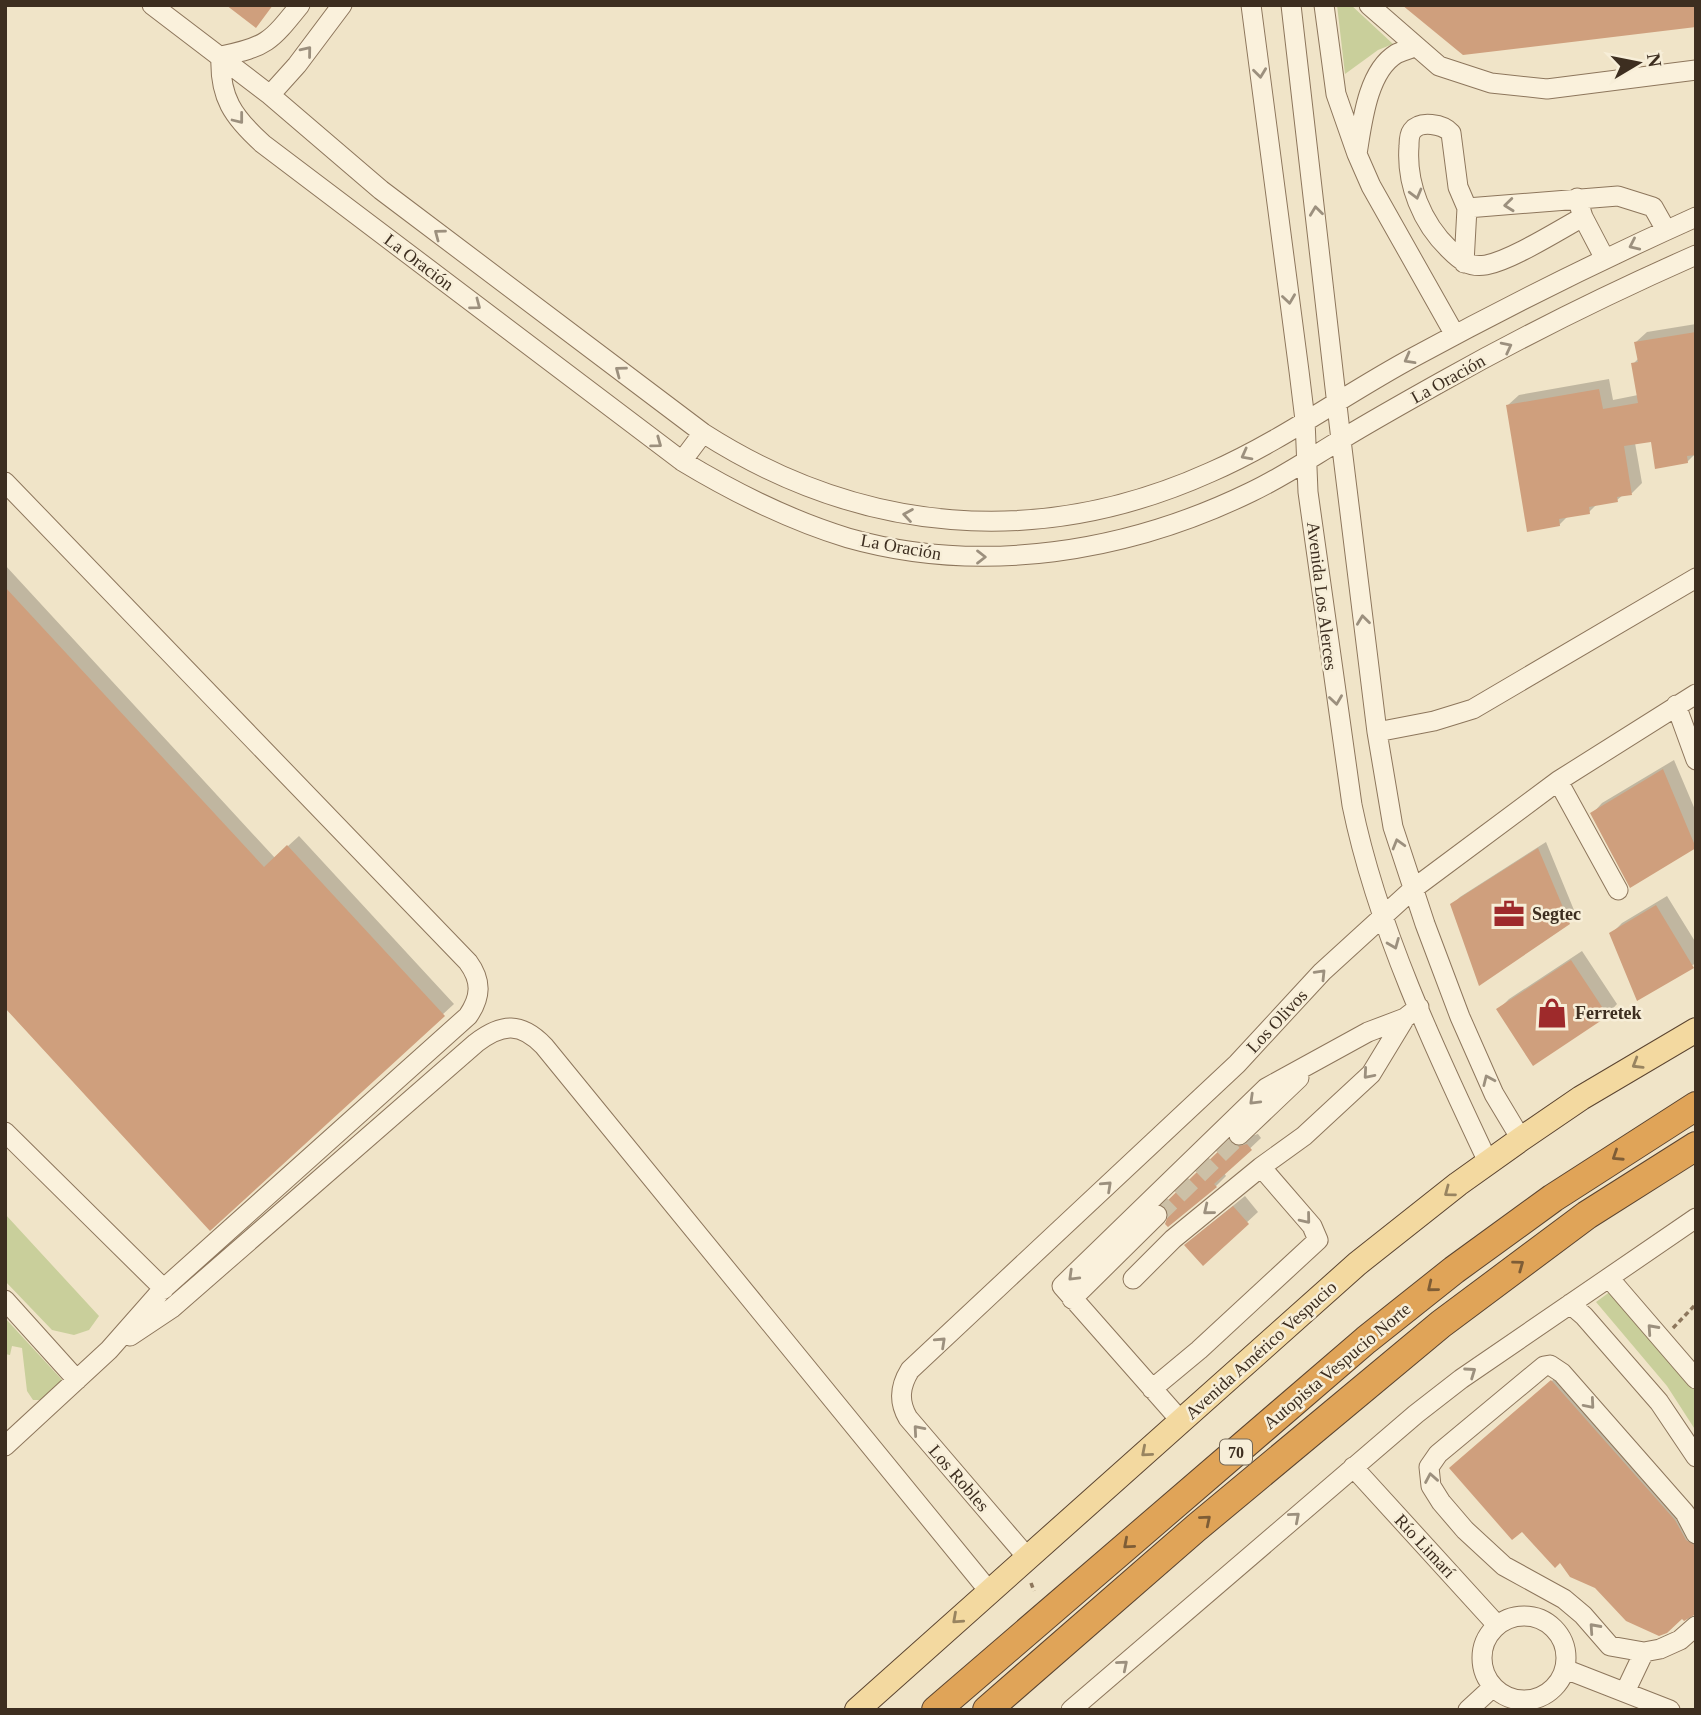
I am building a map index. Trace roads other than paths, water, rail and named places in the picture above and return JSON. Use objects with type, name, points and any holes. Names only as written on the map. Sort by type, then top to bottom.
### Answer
[{"type":"highway","name":"Autopista Vespucio Norte","points":[[936,1710],[1356,1348],[1433,1286],[1553,1198],[1696,1106]]},
{"type":"highway","name":"Autopista Vespucio Norte","points":[[987,1710],[1196,1528],[1387,1367],[1587,1215],[1696,1146]]},
{"type":"highway","points":[[1587,1215],[1696,1164]]},
{"type":"main road","name":"Avenida Américo Vespucio","points":[[857,1710],[1357,1264],[1521,1139],[1593,1091],[1696,1030]]},
{"type":"street","name":"La Oración","points":[[152,5],[270,95],[381,190],[703,433],[789,480],[876,509],[934,519],[992,522],[1059,517],[1117,505],[1178,486],[1276,439],[1336,400],[1455,335],[1605,259],[1696,217]]},
{"type":"street","points":[[221,56],[257,48],[266,43],[300,5]]},
{"type":"street","points":[[270,95],[342,5]]},
{"type":"street","name":"Avenida Los Alerces","points":[[1251,5],[1305,420],[1306,462],[1334,692],[1359,841],[1412,1012],[1488,1162]]},
{"type":"street","points":[[1291,5],[1377,732],[1393,827],[1460,1017],[1494,1094],[1521,1139]]},
{"type":"street","points":[[1324,5],[1336,94],[1357,154],[1371,186],[1455,335]]},
{"type":"street","points":[[1369,5],[1439,65],[1491,83],[1547,89],[1696,70]]},
{"type":"street","points":[[1357,154],[1365,107],[1380,71],[1395,55],[1416,46]]},
{"type":"street","name":"La Oración","points":[[221,56],[220,76],[227,100],[240,121],[263,144],[682,461],[754,501],[823,530],[902,550],[974,557],[1051,552],[1092,546],[1150,532],[1223,505],[1279,478],[1495,354],[1634,283],[1696,255]]},
{"type":"street","points":[[1464,263],[1466,208],[1458,187],[1451,133],[1439,126],[1424,124],[1410,133],[1409,152],[1414,192],[1422,214],[1434,234],[1464,263],[1486,265],[1584,217]]},
{"type":"street","points":[[1466,208],[1618,196],[1653,206],[1666,230]]},
{"type":"street","points":[[1577,198],[1605,259]]},
{"type":"street","points":[[682,461],[703,433]]},
{"type":"street","points":[[5,482],[468,962],[478,979],[478,996],[468,1016],[164,1289],[109,1350],[5,1446]]},
{"type":"street","points":[[1377,732],[1434,721],[1473,709],[1696,578]]},
{"type":"street","name":"Los Olivos","points":[[901,1394],[910,1370],[1244,1058],[1322,972],[1413,890],[1558,781],[1696,694]]},
{"type":"street","points":[[1676,705],[1696,760]]},
{"type":"street","points":[[1558,781],[1618,890]]},
{"type":"street","points":[[1181,1421],[1062,1286],[1266,1088],[1323,1055],[1412,1012]]},
{"type":"street","points":[[1133,1279],[1173,1239],[1261,1167],[1304,1136],[1371,1074],[1412,1012]]},
{"type":"street","points":[[109,1350],[172,1308],[486,1035],[498,1030],[518,1028],[527,1031],[544,1046],[989,1591]]},
{"type":"street","points":[[1239,1135],[1323,1055]]},
{"type":"street","points":[[5,1132],[164,1289]]},
{"type":"street","points":[[1152,1390],[1318,1240],[1312,1226],[1261,1167]]},
{"type":"street","points":[[1072,1299],[1157,1215]]},
{"type":"street","points":[[1071,1710],[1353,1467],[1461,1379],[1696,1217]]},
{"type":"street","points":[[1609,1278],[1696,1379]]},
{"type":"street","points":[[5,1300],[77,1380]]},
{"type":"street","points":[[1570,1304],[1659,1402],[1696,1457]]},
{"type":"street","points":[[1696,1534],[1685,1513],[1562,1373],[1550,1365],[1544,1366],[1438,1454],[1429,1467],[1431,1486],[1465,1530],[1504,1566],[1564,1599],[1583,1615],[1611,1646],[1644,1652],[1660,1649],[1680,1640],[1696,1626]]},
{"type":"street","name":"Los Robles","points":[[901,1394],[908,1418],[1027,1557]]},
{"type":"street","name":"Río Limarí","points":[[1353,1467],[1497,1625]]},
{"type":"street","points":[[1515,1617],[1534,1617],[1551,1625],[1563,1640],[1567,1659],[1565,1669],[1554,1689],[1534,1700],[1512,1699],[1493,1687],[1484,1672],[1482,1655],[1487,1639],[1497,1625],[1515,1617]]},
{"type":"street","points":[[1625,1692],[1644,1652]]},
{"type":"street","points":[[1565,1669],[1670,1710]]},
{"type":"street","points":[[1468,1710],[1493,1687]]},
{"type":"tunnel","points":[[1157,1215],[1239,1135]]},
{"type":"place","name":"Segtec","points":[[1509,914]]},
{"type":"place","name":"Ferretek","points":[[1552,1013]]}]
